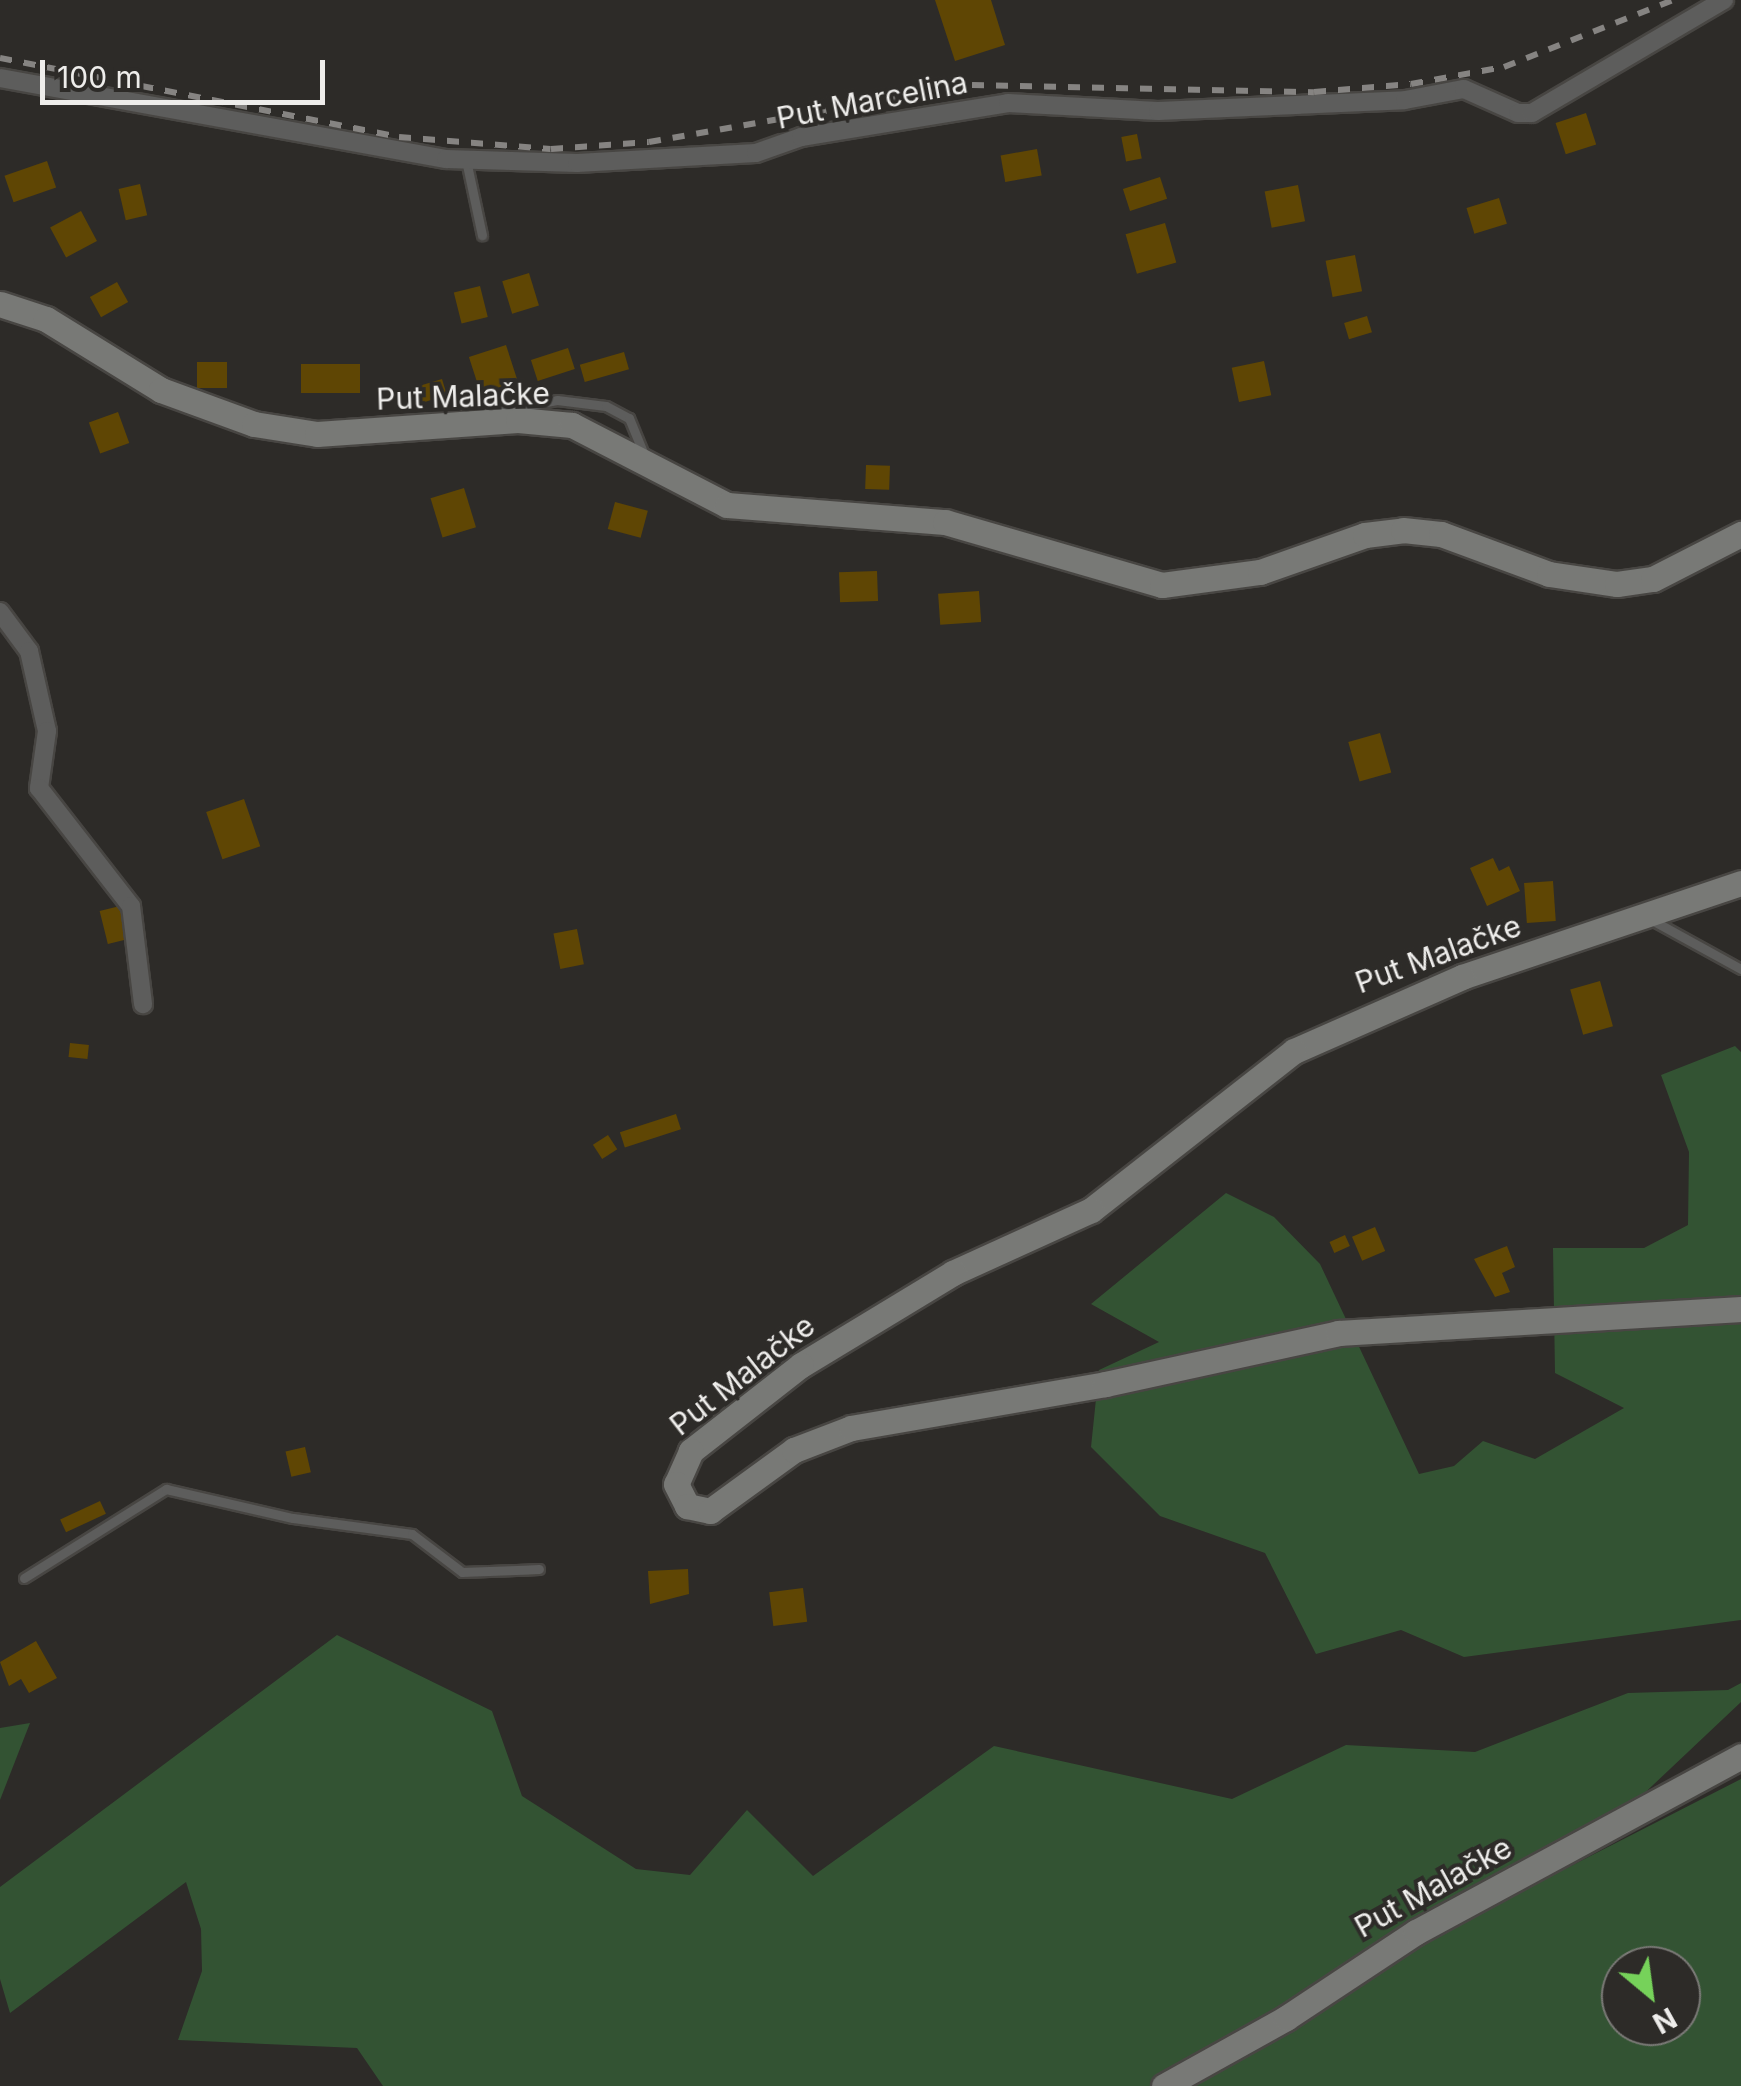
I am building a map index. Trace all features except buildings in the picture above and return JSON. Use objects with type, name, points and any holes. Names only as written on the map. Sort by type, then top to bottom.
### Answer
[{"type":"main road","name":"Put Malačke","points":[[0,304],[46,319],[161,390],[254,424],[317,434],[468,425],[572,425],[727,504],[946,522],[1162,585],[1260,572],[1365,535],[1403,530],[1440,534],[1580,582],[1617,584],[1653,579],[1741,534]]},
{"type":"main road","name":"Put Malačke","points":[[1741,883],[1366,1014],[1294,1051],[1091,1210],[954,1273],[801,1365],[691,1451],[676,1484],[687,1506],[710,1511],[794,1450],[837,1432],[1338,1333],[1741,1309]]},
{"type":"main road","name":"Put Malačke","points":[[1164,2086],[1286,2018],[1416,1932],[1741,1756]]},
{"type":"street","name":"Put Marcelina","points":[[0,78],[466,160],[577,162],[756,152],[801,136],[1008,103],[1268,107],[1405,100],[1464,89],[1518,114],[1532,113],[1724,0]]},
{"type":"street","points":[[0,612],[28,651],[43,715],[39,788],[131,906],[144,1004]]},
{"type":"lane","points":[[466,160],[482,235]]},
{"type":"lane","points":[[1643,915],[1741,969]]},
{"type":"lane","points":[[24,1578],[166,1489],[293,1518],[412,1534],[462,1572],[539,1569]]},
{"type":"green space","points":[[1735,1046],[1741,1052],[1741,1620],[1464,1657],[1401,1630],[1316,1654],[1265,1553],[1160,1516],[1091,1447],[1099,1370],[1159,1342],[1091,1304],[1226,1193],[1274,1217],[1320,1264],[1419,1474],[1454,1466],[1483,1441],[1535,1459],[1624,1408],[1555,1373],[1553,1248],[1644,1248],[1688,1225],[1689,1152],[1661,1075]]},
{"type":"green space","points":[[337,1635],[492,1711],[522,1796],[636,1869],[690,1875],[747,1810],[813,1876],[994,1746],[1232,1799],[1346,1745],[1475,1752],[1628,1693],[1728,1690],[1741,1683],[1741,1702],[1563,1870],[1741,1779],[1741,2086],[383,2086],[357,2048],[178,2040],[202,1971],[201,1929],[186,1882],[10,2013],[0,1979],[0,1887]]},
{"type":"green space","points":[[30,1723],[0,1800],[0,1728]]},
{"type":"railway","points":[[0,58],[399,137],[551,149],[649,142],[972,85],[1314,92],[1411,84],[1504,67],[1673,0]]}]
